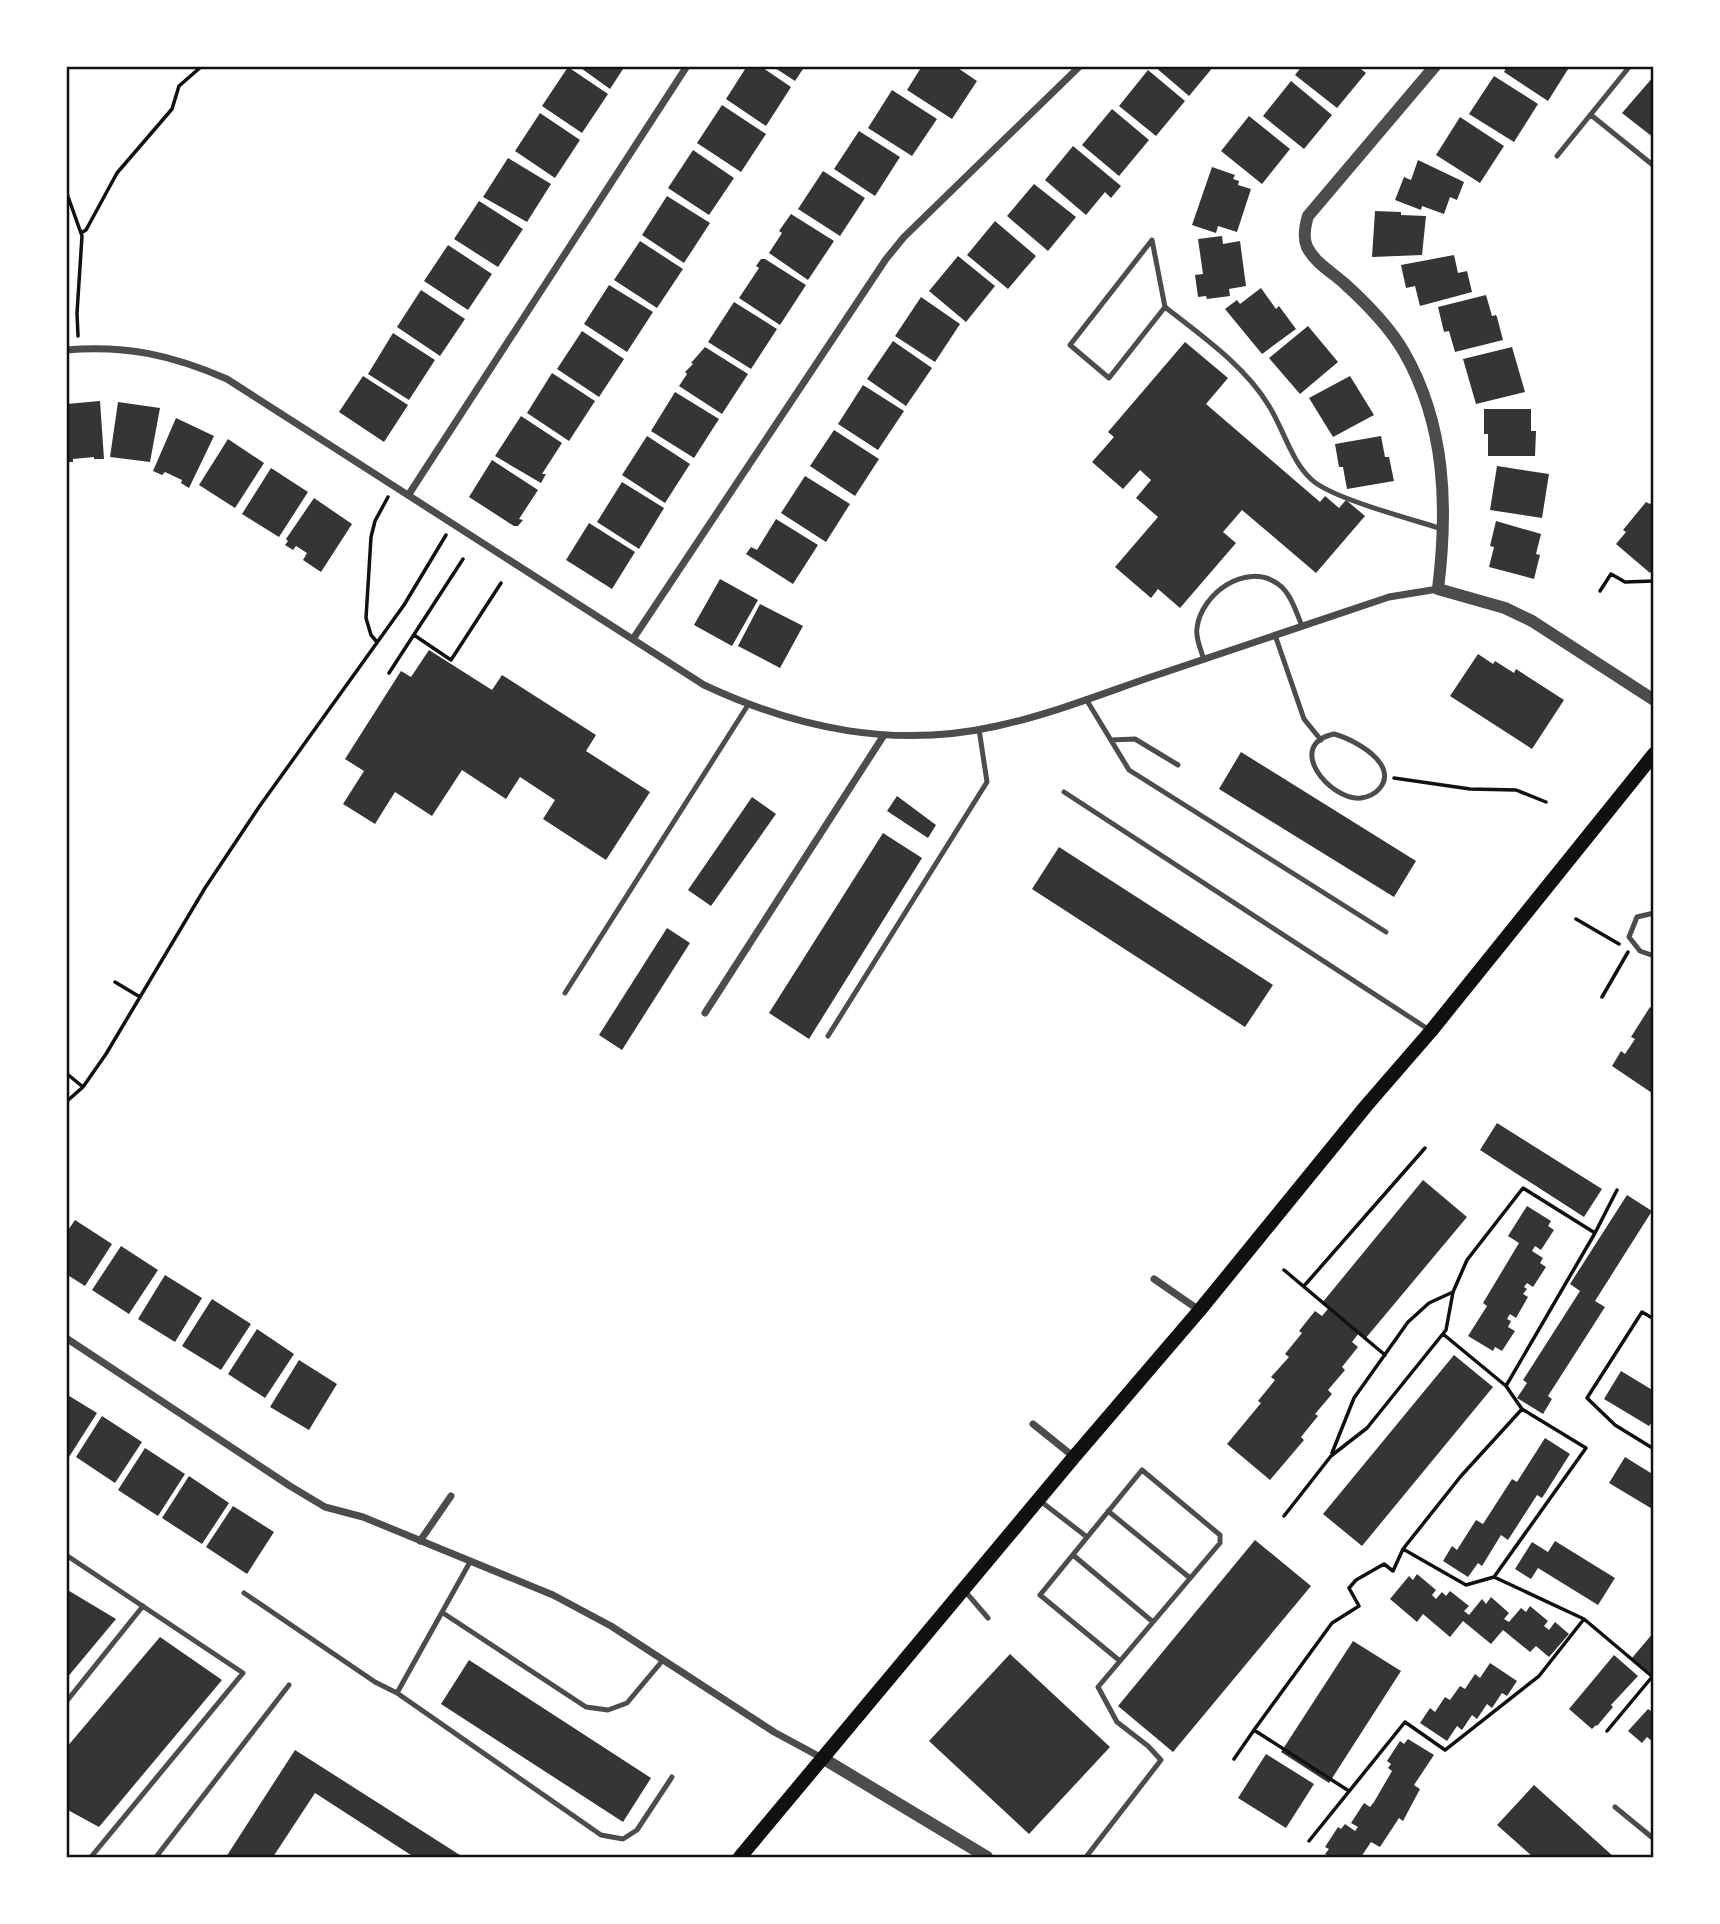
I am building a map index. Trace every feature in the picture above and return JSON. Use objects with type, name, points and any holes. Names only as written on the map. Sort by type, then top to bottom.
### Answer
[{"type":"main road","points":[[740,1857],[1199,1311],[1366,1106],[1431,1031],[1654,754]]},
{"type":"street","points":[[409,494],[688,66]]},
{"type":"street","points":[[634,639],[886,259],[904,237],[1080,66]]},
{"type":"street","points":[[1434,66],[1308,216],[1305,229],[1306,245],[1315,260],[1363,300],[1386,327],[1403,351],[1421,386],[1433,421],[1441,460],[1442,560],[1438,589]]},
{"type":"street","points":[[66,350],[138,351],[175,358],[234,383],[704,685],[748,705],[833,730],[884,735],[930,735],[998,726],[1389,597],[1438,589],[1505,608],[1532,621],[1654,700]]},
{"type":"street","points":[[705,1013],[884,735]]},
{"type":"street","points":[[1154,1279],[1199,1311]]},
{"type":"street","points":[[66,1338],[325,1507],[363,1517],[553,1594],[664,1659],[774,1732],[987,1857]]},
{"type":"street","points":[[1033,1424],[1074,1457]]},
{"type":"street","points":[[420,1541],[451,1496]]},
{"type":"lane","points":[[1557,156],[1630,66]]},
{"type":"lane","points":[[1591,115],[1654,166]]},
{"type":"lane","points":[[1165,307],[1109,378],[1070,345],[1152,240],[1165,307],[1246,377],[1269,405],[1300,466],[1313,481],[1362,502],[1442,529]]},
{"type":"lane","points":[[1204,660],[1196,630],[1204,606],[1225,584],[1245,577],[1266,578],[1279,584],[1289,596],[1302,626]]},
{"type":"lane","points":[[1275,635],[1304,719],[1321,740]]},
{"type":"lane","points":[[1086,699],[1129,771],[1386,932]]},
{"type":"lane","points":[[565,993],[748,705]]},
{"type":"lane","points":[[828,1036],[987,782],[979,729]]},
{"type":"lane","points":[[1335,734],[1347,737],[1369,752],[1380,764],[1385,776],[1376,793],[1365,798],[1352,798],[1331,786],[1313,766],[1312,753],[1321,740],[1335,734]]},
{"type":"lane","points":[[1111,740],[1135,739],[1178,765]]},
{"type":"lane","points":[[1064,792],[1431,1031]]},
{"type":"lane","points":[[1654,913],[1637,917],[1629,937],[1640,951],[1654,956]]},
{"type":"lane","points":[[1086,1857],[1161,1760],[1117,1722],[1098,1687],[1220,1543],[1220,1535],[1142,1470],[1040,1595],[1119,1661]]},
{"type":"lane","points":[[1039,1500],[1087,1537]]},
{"type":"lane","points":[[1108,1511],[1190,1578]]},
{"type":"lane","points":[[66,1555],[243,1673],[91,1857]]},
{"type":"lane","points":[[1073,1555],[1153,1622]]},
{"type":"lane","points":[[397,1693],[470,1562]]},
{"type":"lane","points":[[964,1590],[988,1618]]},
{"type":"lane","points":[[244,1593],[375,1682],[397,1693],[601,1835],[623,1839],[637,1830],[672,1777]]},
{"type":"lane","points":[[66,1702],[143,1606]]},
{"type":"lane","points":[[443,1613],[586,1707],[608,1710],[627,1703],[664,1659]]},
{"type":"lane","points":[[156,1857],[289,1685]]},
{"type":"lane","points":[[1615,1807],[1654,1839]]},
{"type":"path","points":[[80,233],[86,230],[117,173],[172,109],[179,86],[202,66]]},
{"type":"path","points":[[66,191],[80,233],[78,322]]},
{"type":"path","points":[[377,642],[371,635],[366,618],[371,537],[375,521],[395,485]]},
{"type":"path","points":[[66,1102],[83,1087],[258,807],[404,605],[454,524]]},
{"type":"path","points":[[389,674],[463,559]]},
{"type":"path","points":[[1600,591],[1611,574],[1625,582],[1654,581]]},
{"type":"path","points":[[414,635],[451,660],[501,583]]},
{"type":"path","points":[[1385,776],[1470,789],[1517,790],[1546,802]]},
{"type":"path","points":[[1576,919],[1629,950],[1602,997]]},
{"type":"path","points":[[115,982],[140,996]]},
{"type":"path","points":[[66,1073],[83,1087]]},
{"type":"path","points":[[1304,1286],[1425,1148]]},
{"type":"path","points":[[1284,1516],[1331,1456],[1367,1428],[1446,1330],[1453,1292],[1467,1260],[1523,1188],[1595,1233]]},
{"type":"path","points":[[1506,1386],[1617,1190]]},
{"type":"path","points":[[1284,1270],[1385,1355]]},
{"type":"path","points":[[1331,1456],[1353,1398],[1408,1322],[1429,1303],[1453,1292]]},
{"type":"path","points":[[1654,1319],[1642,1312],[1587,1398],[1615,1425],[1654,1449]]},
{"type":"path","points":[[1403,1549],[1466,1585],[1494,1577],[1586,1448],[1522,1409],[1506,1386],[1443,1334]]},
{"type":"path","points":[[1234,1759],[1332,1623],[1359,1606],[1349,1588],[1356,1580],[1384,1564],[1393,1571],[1403,1549],[1461,1476],[1522,1409]]},
{"type":"path","points":[[1494,1577],[1584,1619],[1653,1677],[1608,1731]]},
{"type":"path","points":[[1309,1841],[1405,1722],[1445,1750],[1539,1676],[1584,1619]]},
{"type":"path","points":[[1254,1730],[1349,1791]]},
{"type":"building","points":[[578,66],[625,66],[610,89]]},
{"type":"building","points":[[747,66],[760,66],[791,87],[766,126],[726,99]]},
{"type":"building","points":[[772,66],[805,66],[795,81]]},
{"type":"building","points":[[922,66],[955,66],[977,81],[952,119],[907,90]]},
{"type":"building","points":[[1154,66],[1214,66],[1189,96]]},
{"type":"building","points":[[1302,66],[1357,66],[1366,73],[1337,108],[1295,75]]},
{"type":"building","points":[[1507,66],[1570,66],[1548,101],[1504,72]]},
{"type":"building","points":[[568,67],[608,94],[582,133],[542,106]]},
{"type":"building","points":[[1148,70],[1185,101],[1156,136],[1119,106]]},
{"type":"building","points":[[1494,76],[1538,104],[1514,142],[1469,114]]},
{"type":"building","points":[[1654,76],[1654,138],[1622,113]]},
{"type":"building","points":[[1291,81],[1332,115],[1304,149],[1263,116]]},
{"type":"building","points":[[892,90],[937,119],[912,156],[868,128]]},
{"type":"building","points":[[722,105],[766,134],[741,172],[697,143]]},
{"type":"building","points":[[1112,109],[1149,140],[1119,176],[1082,145]]},
{"type":"building","points":[[540,113],[580,140],[555,178],[515,151]]},
{"type":"building","points":[[1249,116],[1290,149],[1262,184],[1221,151]]},
{"type":"building","points":[[1460,117],[1504,146],[1480,183],[1436,155]]},
{"type":"building","points":[[859,131],[900,157],[875,196],[834,169]]},
{"type":"building","points":[[1073,146],[1121,186],[1111,198],[1105,192],[1086,215],[1045,180]]},
{"type":"building","points":[[693,150],[734,178],[709,215],[668,188]]},
{"type":"building","points":[[508,158],[551,184],[527,222],[483,197]]},
{"type":"building","points":[[1418,160],[1464,182],[1457,200],[1450,197],[1444,214],[1422,206],[1421,210],[1395,200],[1404,177],[1411,180]]},
{"type":"building","points":[[1212,167],[1235,175],[1233,179],[1239,181],[1238,185],[1251,189],[1237,232],[1218,226],[1216,233],[1192,225]]},
{"type":"building","points":[[823,171],[865,198],[840,236],[798,209]]},
{"type":"building","points":[[1034,184],[1076,217],[1048,251],[1007,216]]},
{"type":"building","points":[[667,196],[710,223],[684,263],[642,235]]},
{"type":"building","points":[[479,201],[523,229],[498,267],[454,239]]},
{"type":"building","points":[[1375,211],[1426,216],[1422,255],[1372,257]]},
{"type":"building","points":[[791,214],[834,241],[808,280],[769,253]]},
{"type":"building","points":[[995,221],[1036,256],[1008,289],[967,255]]},
{"type":"building","points":[[1222,236],[1223,244],[1240,241],[1246,286],[1229,289],[1230,296],[1207,299],[1206,296],[1198,297],[1195,275],[1203,274],[1198,239]]},
{"type":"building","points":[[640,241],[683,269],[657,308],[614,280]]},
{"type":"building","points":[[448,245],[492,274],[468,310],[424,281]]},
{"type":"building","points":[[1454,255],[1458,273],[1467,271],[1472,292],[1420,306],[1415,286],[1406,288],[1401,265]]},
{"type":"building","points":[[958,256],[995,286],[966,322],[929,291]]},
{"type":"building","points":[[761,259],[806,285],[780,325],[739,298],[759,268],[756,266]]},
{"type":"building","points":[[609,285],[653,312],[627,352],[584,324]]},
{"type":"building","points":[[1261,288],[1276,309],[1279,306],[1296,329],[1262,354],[1225,309],[1237,300],[1240,304]]},
{"type":"building","points":[[421,290],[465,319],[440,356],[397,327]]},
{"type":"building","points":[[1486,295],[1492,316],[1497,317],[1503,340],[1455,352],[1449,331],[1444,332],[1438,307]]},
{"type":"building","points":[[921,297],[960,324],[935,362],[895,336]]},
{"type":"building","points":[[734,302],[777,329],[751,369],[708,342]]},
{"type":"building","points":[[1308,326],[1338,362],[1300,394],[1269,358]]},
{"type":"building","points":[[582,331],[624,359],[599,397],[557,369]]},
{"type":"building","points":[[393,333],[435,360],[409,400],[368,374]]},
{"type":"building","points":[[893,341],[932,368],[906,406],[867,379]]},
{"type":"building","points":[[1185,342],[1228,378],[1206,404],[1320,502],[1325,496],[1339,508],[1346,500],[1365,516],[1316,573],[1242,510],[1223,532],[1236,543],[1180,608],[1158,589],[1151,598],[1115,567],[1158,517],[1136,498],[1151,480],[1140,470],[1123,489],[1092,462],[1114,437],[1108,432]]},
{"type":"building","points":[[705,347],[748,374],[722,414],[679,386],[687,374],[685,372],[693,364],[691,363]]},
{"type":"building","points":[[1512,347],[1525,392],[1476,404],[1463,359]]},
{"type":"building","points":[[552,373],[595,401],[569,441],[527,413]]},
{"type":"building","points":[[363,376],[408,405],[384,442],[339,412]]},
{"type":"building","points":[[1350,376],[1374,415],[1333,437],[1309,398]]},
{"type":"building","points":[[863,385],[904,411],[878,450],[838,424]]},
{"type":"building","points":[[675,392],[719,419],[694,458],[651,431]]},
{"type":"building","points":[[100,401],[104,459],[94,457],[66,462],[66,404]]},
{"type":"building","points":[[118,402],[160,408],[150,462],[110,457]]},
{"type":"building","points":[[1484,409],[1531,409],[1531,431],[1536,431],[1535,456],[1488,456],[1488,434],[1484,434]]},
{"type":"building","points":[[521,416],[562,443],[542,474],[546,474],[541,483],[495,456]]},
{"type":"building","points":[[176,418],[214,436],[189,488],[181,483],[182,480],[165,472],[162,475],[153,471]]},
{"type":"building","points":[[834,430],[879,459],[855,496],[810,466]]},
{"type":"building","points":[[647,436],[690,464],[665,503],[622,475]]},
{"type":"building","points":[[1381,436],[1394,481],[1347,489],[1335,444]]},
{"type":"building","points":[[228,439],[264,463],[235,508],[199,485]]},
{"type":"building","points":[[492,460],[538,490],[519,519],[523,520],[518,526],[469,497]]},
{"type":"building","points":[[1497,466],[1549,474],[1542,518],[1490,510]]},
{"type":"building","points":[[271,468],[308,492],[279,537],[242,514]]},
{"type":"building","points":[[805,476],[850,504],[826,542],[781,513]]},
{"type":"building","points":[[622,482],[664,508],[639,549],[597,522]]},
{"type":"building","points":[[314,498],[352,524],[321,572],[303,560],[307,553],[296,546],[293,550],[285,545],[288,541],[286,539]]},
{"type":"building","points":[[1654,500],[1654,569],[1650,573],[1616,544],[1626,532],[1623,530],[1646,502],[1650,504]]},
{"type":"building","points":[[776,519],[818,545],[793,584],[746,554],[751,547],[757,550]]},
{"type":"building","points":[[1496,521],[1541,534],[1536,554],[1540,555],[1534,579],[1489,567],[1494,547],[1490,546]]},
{"type":"building","points":[[589,523],[635,552],[612,589],[566,560]]},
{"type":"building","points":[[720,579],[758,600],[732,646],[694,625]]},
{"type":"building","points":[[760,604],[803,626],[780,668],[738,646]]},
{"type":"building","points":[[429,650],[492,690],[502,675],[596,735],[586,751],[650,792],[606,860],[543,819],[555,800],[520,777],[506,799],[462,770],[432,816],[395,792],[375,824],[343,804],[364,771],[345,759],[401,671],[411,677]]},
{"type":"building","points":[[1478,654],[1514,673],[1516,669],[1564,700],[1532,749],[1450,696]]},
{"type":"building","points":[[1241,752],[1416,861],[1394,897],[1219,789]]},
{"type":"building","points":[[897,796],[936,825],[928,838],[887,811]]},
{"type":"building","points":[[752,797],[776,814],[711,906],[688,890]]},
{"type":"building","points":[[883,833],[922,858],[809,1039],[769,1013]]},
{"type":"building","points":[[1059,847],[1273,985],[1245,1027],[1032,889]]},
{"type":"building","points":[[667,928],[690,943],[622,1050],[599,1035]]},
{"type":"building","points":[[1650,1007],[1654,1010],[1652,1093],[1612,1066],[1621,1051],[1625,1054],[1635,1039],[1631,1037]]},
{"type":"building","points":[[1497,1123],[1602,1189],[1584,1217],[1480,1150]]},
{"type":"building","points":[[1423,1180],[1467,1217],[1365,1339],[1359,1333],[1352,1342],[1358,1347],[1342,1367],[1345,1370],[1328,1390],[1332,1394],[1301,1437],[1304,1440],[1270,1480],[1227,1444],[1261,1403],[1258,1401],[1275,1380],[1271,1377],[1289,1357],[1285,1354],[1302,1333],[1299,1331],[1315,1311],[1322,1316],[1328,1309],[1322,1303]]},
{"type":"building","points":[[1627,1195],[1652,1211],[1595,1301],[1605,1307],[1548,1396],[1552,1399],[1543,1414],[1517,1398],[1527,1383],[1523,1380],[1580,1291],[1570,1284]]},
{"type":"building","points":[[1527,1206],[1551,1221],[1548,1226],[1554,1230],[1541,1250],[1535,1246],[1532,1251],[1543,1258],[1540,1263],[1546,1267],[1533,1287],[1527,1283],[1524,1287],[1527,1289],[1523,1294],[1528,1297],[1516,1318],[1510,1314],[1507,1319],[1511,1321],[1508,1327],[1515,1331],[1502,1351],[1495,1347],[1493,1351],[1468,1336],[1487,1306],[1483,1303],[1519,1243],[1508,1236]]},
{"type":"building","points":[[75,1220],[112,1244],[85,1286],[66,1274],[66,1233]]},
{"type":"building","points":[[121,1246],[158,1270],[129,1314],[92,1290]]},
{"type":"building","points":[[165,1275],[202,1298],[175,1342],[138,1319]]},
{"type":"building","points":[[212,1299],[251,1324],[221,1370],[182,1346]]},
{"type":"building","points":[[257,1329],[294,1354],[265,1398],[228,1374]]},
{"type":"building","points":[[1454,1355],[1493,1387],[1362,1546],[1323,1514]]},
{"type":"building","points":[[299,1360],[337,1384],[309,1430],[270,1407]]},
{"type":"building","points":[[1621,1371],[1654,1391],[1654,1419],[1649,1426],[1604,1399]]},
{"type":"building","points":[[66,1394],[97,1413],[69,1457],[66,1456]]},
{"type":"building","points":[[102,1416],[142,1442],[115,1483],[76,1457]]},
{"type":"building","points":[[1545,1438],[1570,1454],[1542,1498],[1537,1495],[1508,1540],[1501,1535],[1482,1566],[1478,1563],[1468,1577],[1443,1561],[1452,1546],[1457,1550],[1476,1520],[1483,1524],[1512,1479],[1517,1482]]},
{"type":"building","points":[[145,1448],[185,1474],[158,1516],[118,1490]]},
{"type":"building","points":[[1625,1457],[1654,1475],[1654,1510],[1609,1483]]},
{"type":"building","points":[[189,1476],[229,1503],[202,1544],[162,1518]]},
{"type":"building","points":[[233,1506],[274,1532],[247,1574],[206,1547]]},
{"type":"building","points":[[1255,1540],[1311,1586],[1173,1752],[1118,1706]]},
{"type":"building","points":[[1555,1541],[1615,1578],[1598,1605],[1538,1568],[1531,1579],[1515,1569],[1532,1542],[1548,1552]]},
{"type":"building","points":[[1417,1574],[1436,1590],[1432,1595],[1436,1599],[1442,1592],[1446,1596],[1450,1591],[1469,1606],[1464,1611],[1469,1615],[1482,1599],[1486,1604],[1491,1597],[1509,1613],[1504,1619],[1509,1622],[1521,1608],[1526,1612],[1530,1606],[1548,1621],[1544,1626],[1549,1630],[1555,1622],[1569,1634],[1549,1657],[1536,1646],[1530,1652],[1503,1630],[1491,1644],[1463,1621],[1450,1637],[1423,1614],[1417,1622],[1390,1599],[1409,1576],[1413,1580]]},
{"type":"building","points":[[66,1589],[116,1619],[66,1679]]},
{"type":"building","points":[[1654,1632],[1654,1676],[1632,1658]]},
{"type":"building","points":[[160,1637],[222,1680],[99,1827],[66,1809],[66,1748]]},
{"type":"building","points":[[1353,1641],[1401,1671],[1329,1783],[1281,1752]]},
{"type":"building","points":[[1010,1654],[1110,1747],[1029,1834],[929,1741]]},
{"type":"building","points":[[1614,1655],[1638,1676],[1592,1729],[1569,1709]]},
{"type":"building","points":[[469,1660],[651,1778],[623,1822],[441,1704]]},
{"type":"building","points":[[1490,1663],[1517,1681],[1507,1696],[1502,1693],[1492,1708],[1487,1704],[1477,1719],[1472,1715],[1462,1730],[1457,1726],[1447,1741],[1420,1723],[1430,1708],[1435,1712],[1445,1697],[1450,1700],[1460,1686],[1465,1689],[1475,1674],[1480,1678]]},
{"type":"building","points":[[1648,1709],[1654,1713],[1654,1743],[1647,1737],[1642,1743],[1628,1731]]},
{"type":"building","points":[[1408,1739],[1434,1755],[1414,1785],[1420,1789],[1403,1821],[1399,1818],[1380,1847],[1371,1842],[1361,1857],[1325,1854],[1329,1849],[1325,1847],[1338,1827],[1341,1829],[1345,1824],[1355,1831],[1358,1827],[1351,1823],[1364,1803],[1370,1807],[1374,1802],[1392,1771],[1388,1768],[1391,1764],[1387,1761],[1400,1741],[1404,1744]]},
{"type":"building","points":[[295,1750],[463,1857],[414,1857],[315,1793],[273,1857],[226,1857]]},
{"type":"building","points":[[1266,1754],[1314,1784],[1286,1828],[1238,1798]]},
{"type":"building","points":[[1534,1785],[1614,1857],[1533,1857],[1497,1825]]}]
